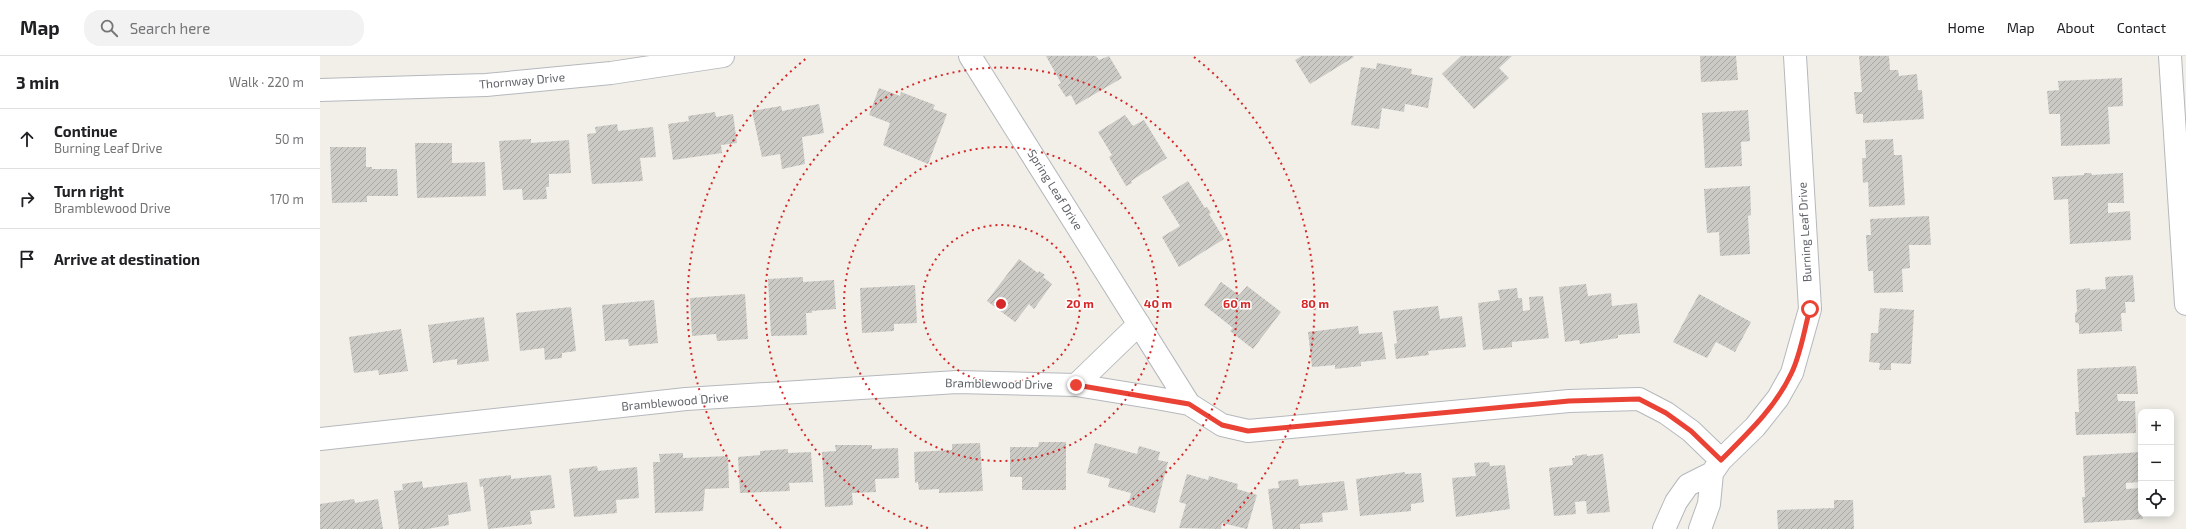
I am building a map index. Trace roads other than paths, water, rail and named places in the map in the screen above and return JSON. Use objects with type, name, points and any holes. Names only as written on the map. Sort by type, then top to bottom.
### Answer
[{"type":"street","name":"Thornway Drive","points":[[320,90],[486,85],[611,74],[723,56]]},
{"type":"street","name":"Spring Leaf Drive","points":[[970,56],[1189,404]]},
{"type":"street","name":"Burning Leaf Drive","points":[[1664,529],[1676,502],[1688,486],[1717,467],[1755,426],[1778,398],[1792,373],[1810,309],[1795,56]]},
{"type":"street","points":[[2170,56],[2186,304]]},
{"type":"street","points":[[1076,385],[1139,324]]},
{"type":"street","name":"Bramblewood Drive","points":[[320,439],[686,399],[956,382],[1076,385],[1189,404],[1222,425],[1248,431],[1569,401],[1639,399],[1666,413],[1691,431],[1717,467]]},
{"type":"street","points":[[1700,529],[1709,504],[1717,467]]}]
